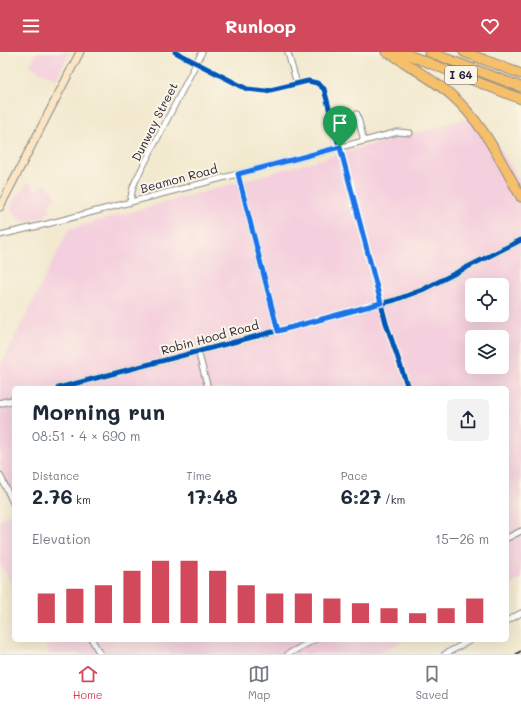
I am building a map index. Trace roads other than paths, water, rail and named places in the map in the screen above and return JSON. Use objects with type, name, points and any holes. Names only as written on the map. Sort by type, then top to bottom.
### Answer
[{"type":"highway","points":[[386,52],[393,55],[449,93],[464,108],[488,138],[521,197]]},
{"type":"highway","name":"I 64","points":[[401,52],[521,99]]},
{"type":"highway","points":[[429,52],[521,87]]},
{"type":"highway","name":"I 64","points":[[464,52],[521,74]]},
{"type":"main road","points":[[0,207],[80,52]]},
{"type":"street","points":[[175,52],[240,86],[253,90],[266,91],[312,81],[324,89],[381,303],[396,355],[407,386]]},
{"type":"street","name":"Dunway Street","points":[[130,202],[136,180],[202,52]]},
{"type":"street","points":[[288,53],[297,84]]},
{"type":"street","points":[[357,114],[364,141]]},
{"type":"street","name":"Beamon Road","points":[[0,235],[398,132],[410,133]]},
{"type":"street","points":[[238,174],[278,331]]},
{"type":"street","name":"Robin Hood Road","points":[[66,386],[278,331],[381,303],[422,290],[521,240]]},
{"type":"street","points":[[198,352],[207,386]]},
{"type":"street","points":[[0,403],[12,400]]},
{"type":"street","points":[[0,475],[12,501]]},
{"type":"street","points":[[509,537],[521,531]]},
{"type":"street","points":[[509,620],[521,613]]},
{"type":"street","points":[[93,642],[100,654]]},
{"type":"street","points":[[288,654],[310,642]]},
{"type":"street","points":[[445,654],[467,642]]},
{"type":"railway","points":[[516,654],[521,651]]}]
